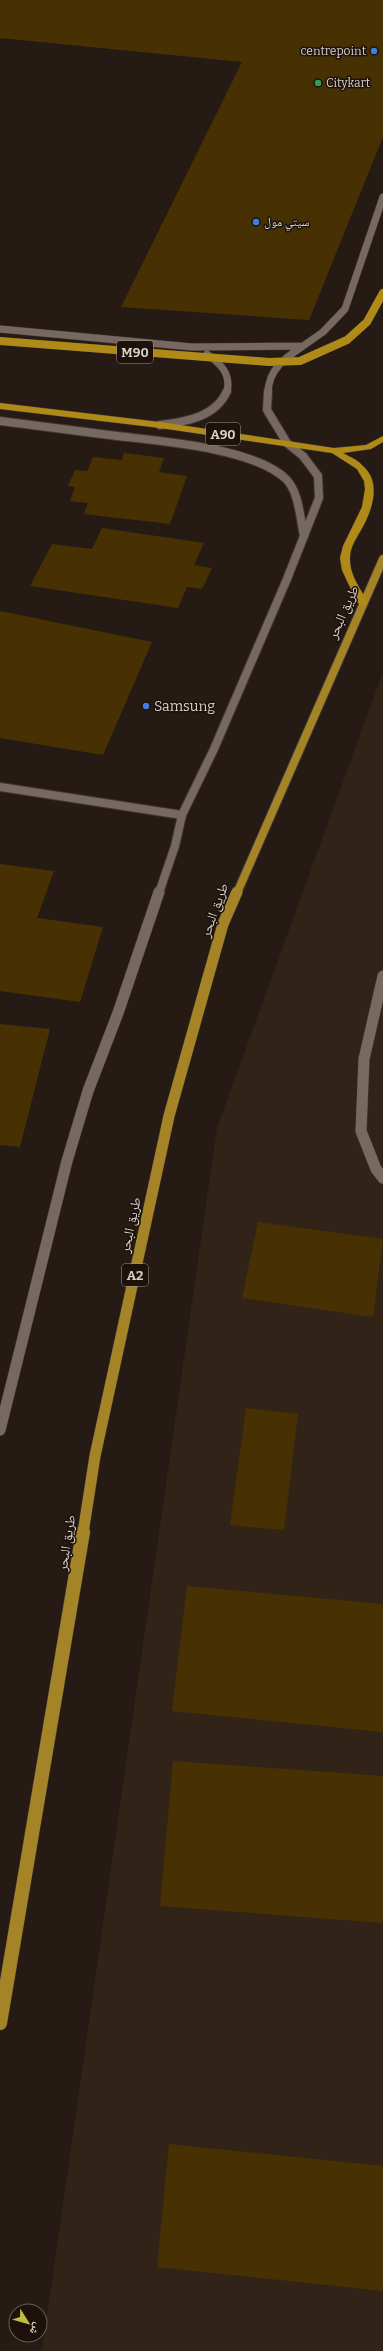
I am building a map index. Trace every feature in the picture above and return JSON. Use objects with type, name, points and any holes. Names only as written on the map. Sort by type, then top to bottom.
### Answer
[{"type":"highway","name":"M90","points":[[0,341],[270,362],[300,361],[347,340],[367,322],[383,293]]},
{"type":"highway","points":[[0,406],[160,425]]},
{"type":"highway","name":"A90","points":[[160,425],[334,451]]},
{"type":"highway","points":[[334,451],[368,447],[383,439]]},
{"type":"highway","points":[[334,451],[361,468],[367,475],[370,493],[364,517],[347,548],[345,558],[347,571],[363,603]]},
{"type":"highway","name":"طريق البحر","points":[[0,2023],[69,1627],[95,1456],[169,1116],[223,924],[383,559]]},
{"type":"street","points":[[0,1430],[67,1162],[88,1092],[172,853],[182,815],[214,749],[319,498],[318,476],[303,456],[287,443],[267,410],[268,383],[280,361],[323,332],[345,309],[383,197]]},
{"type":"street","points":[[0,329],[192,347],[303,346]]},
{"type":"street","points":[[160,425],[176,423],[204,414],[223,399],[228,391],[230,383],[223,366],[205,352],[192,347]]},
{"type":"street","points":[[0,421],[196,446],[228,453],[266,467],[286,479],[295,496],[304,536]]},
{"type":"street","points":[[0,787],[182,815]]},
{"type":"street","points":[[383,976],[364,1059],[361,1131],[376,1169],[383,1178]]},
{"type":"shaded area","points":[[383,672],[383,2351],[42,2351],[43,2343],[48,2343],[48,2309],[217,1128]]},
{"type":"building","name":"سيتي مول","points":[[0,0],[383,0],[383,137],[309,320],[121,307],[242,62],[0,38]]},
{"type":"building","points":[[124,453],[164,458],[159,472],[187,476],[170,524],[84,514],[88,503],[70,501],[75,487],[68,486],[75,470],[87,471],[93,457],[122,460]]},
{"type":"building","points":[[102,528],[204,543],[194,565],[212,568],[202,589],[187,587],[178,608],[30,586],[52,544],[92,549]]},
{"type":"building","points":[[0,611],[152,642],[103,755],[0,738]]},
{"type":"building","points":[[0,864],[54,871],[37,918],[103,927],[80,1002],[0,991]]},
{"type":"building","points":[[0,1024],[50,1029],[20,1147],[0,1145]]},
{"type":"building","points":[[258,1222],[383,1239],[373,1317],[242,1298]]},
{"type":"building","points":[[246,1408],[298,1414],[284,1530],[230,1525]]},
{"type":"building","points":[[187,1586],[383,1604],[383,1732],[172,1711]]},
{"type":"building","points":[[173,1761],[383,1776],[383,1923],[160,1906]]},
{"type":"building","points":[[169,2144],[383,2166],[383,2291],[157,2267]]},
{"type":"place","name":"centrepoint","points":[[374,51]]},
{"type":"place","name":"Citykart","points":[[318,83]]},
{"type":"place","name":"سيتي مول","points":[[256,222]]},
{"type":"place","name":"Samsung","points":[[146,706]]}]
